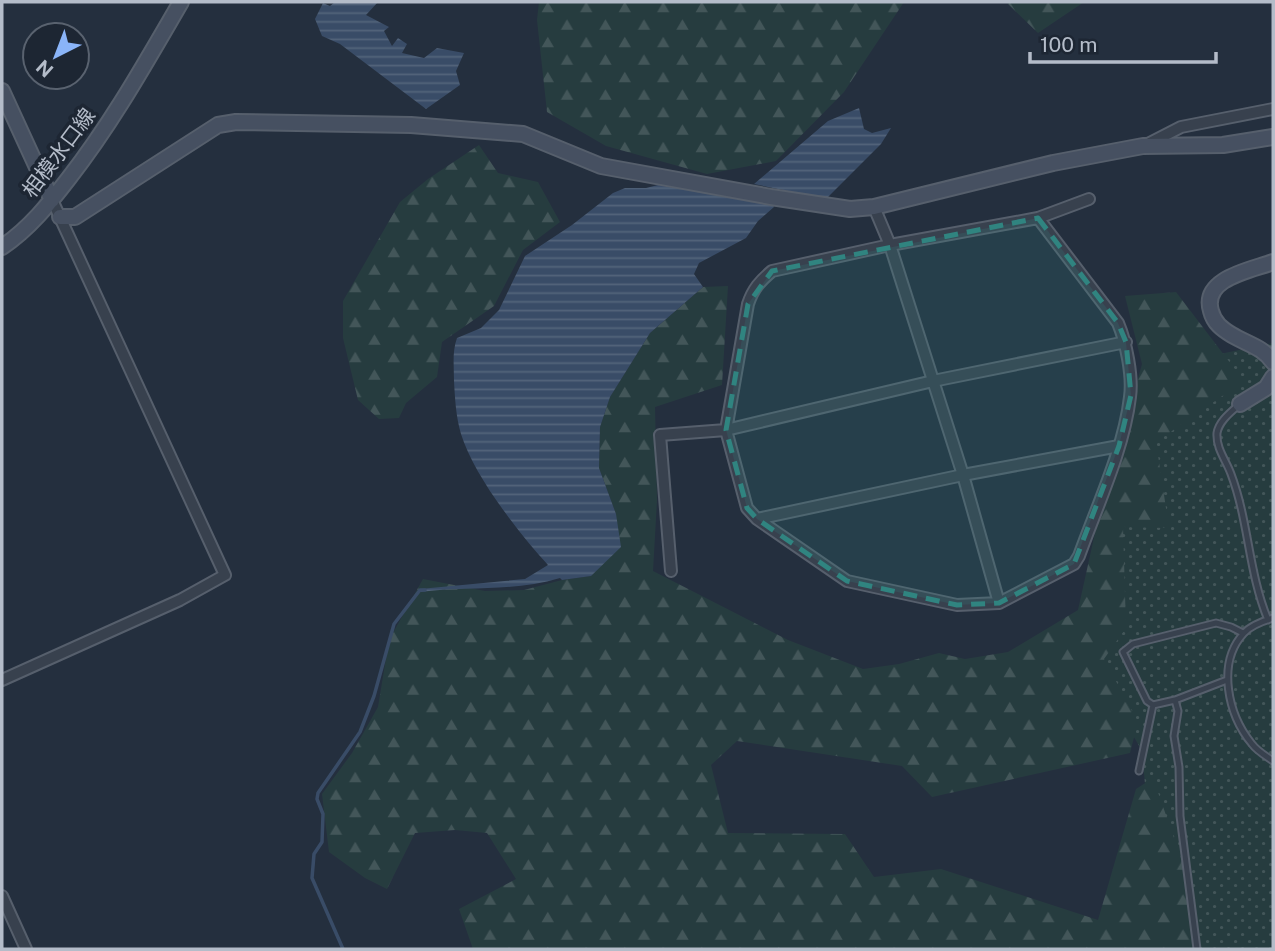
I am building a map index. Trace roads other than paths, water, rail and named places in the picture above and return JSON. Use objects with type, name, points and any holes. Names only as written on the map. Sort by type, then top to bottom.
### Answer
[{"type":"street","name":"相模水口線","points":[[2,247],[16,237],[52,200],[101,135],[181,2]]},
{"type":"street","points":[[2,91],[225,575],[180,600],[2,680]]},
{"type":"street","points":[[1143,146],[1181,127],[1273,109]]},
{"type":"street","points":[[60,217],[75,217],[218,125],[236,122],[411,125],[523,134],[601,166],[850,209],[874,207],[1053,163],[1143,146],[1223,145],[1273,137]]},
{"type":"street","points":[[1038,218],[1118,323],[1126,342],[1131,395],[1119,446],[1074,564],[999,603],[957,605],[847,581],[757,519],[747,508],[726,430],[748,304],[752,291],[760,281],[772,271],[890,245],[1038,218],[1089,199]]},
{"type":"street","points":[[874,207],[890,245],[963,475],[999,603]]},
{"type":"street","points":[[1273,262],[1219,284],[1210,297],[1210,306],[1216,323],[1263,351],[1273,362]]},
{"type":"street","points":[[671,571],[660,435],[726,430],[933,381],[1126,342]]},
{"type":"street","points":[[1240,404],[1266,388],[1273,377]]},
{"type":"street","points":[[757,519],[963,475],[1119,446]]},
{"type":"street","points":[[2,896],[26,949]]},
{"type":"lane","points":[[1240,404],[1226,416],[1217,430],[1217,446],[1231,472],[1241,507],[1254,580],[1271,619],[1251,627],[1243,634],[1235,646],[1227,680],[1232,706],[1242,728],[1253,746],[1273,761]]},
{"type":"lane","points":[[1227,680],[1175,701],[1153,705],[1147,701],[1123,652],[1133,644],[1216,623],[1243,634]]},
{"type":"lane","points":[[1175,701],[1178,711],[1174,736],[1179,767],[1180,816],[1197,949]]},
{"type":"lane","points":[[1139,771],[1153,705]]},
{"type":"water","points":[[335,2],[378,2],[366,15],[389,27],[384,31],[392,46],[398,38],[407,44],[402,53],[424,58],[437,48],[464,53],[456,71],[460,85],[426,109],[340,44],[322,36],[315,19],[323,3],[330,6]]},
{"type":"water","points":[[859,108],[864,129],[872,133],[891,128],[881,144],[826,199],[754,184],[828,121]]},
{"type":"water","points":[[670,182],[770,200],[774,207],[758,221],[746,238],[699,263],[694,274],[703,287],[650,333],[610,397],[600,427],[599,468],[616,514],[621,547],[591,576],[508,587],[420,592],[420,589],[525,579],[548,565],[498,503],[467,450],[459,428],[455,401],[454,349],[457,338],[481,328],[499,310],[525,256],[572,225],[613,193],[625,188],[646,188]]},
{"type":"waterway","points":[[343,949],[312,878],[314,854],[322,842],[323,814],[317,799],[318,793],[360,732],[374,696],[394,624],[420,590],[425,590]]}]
